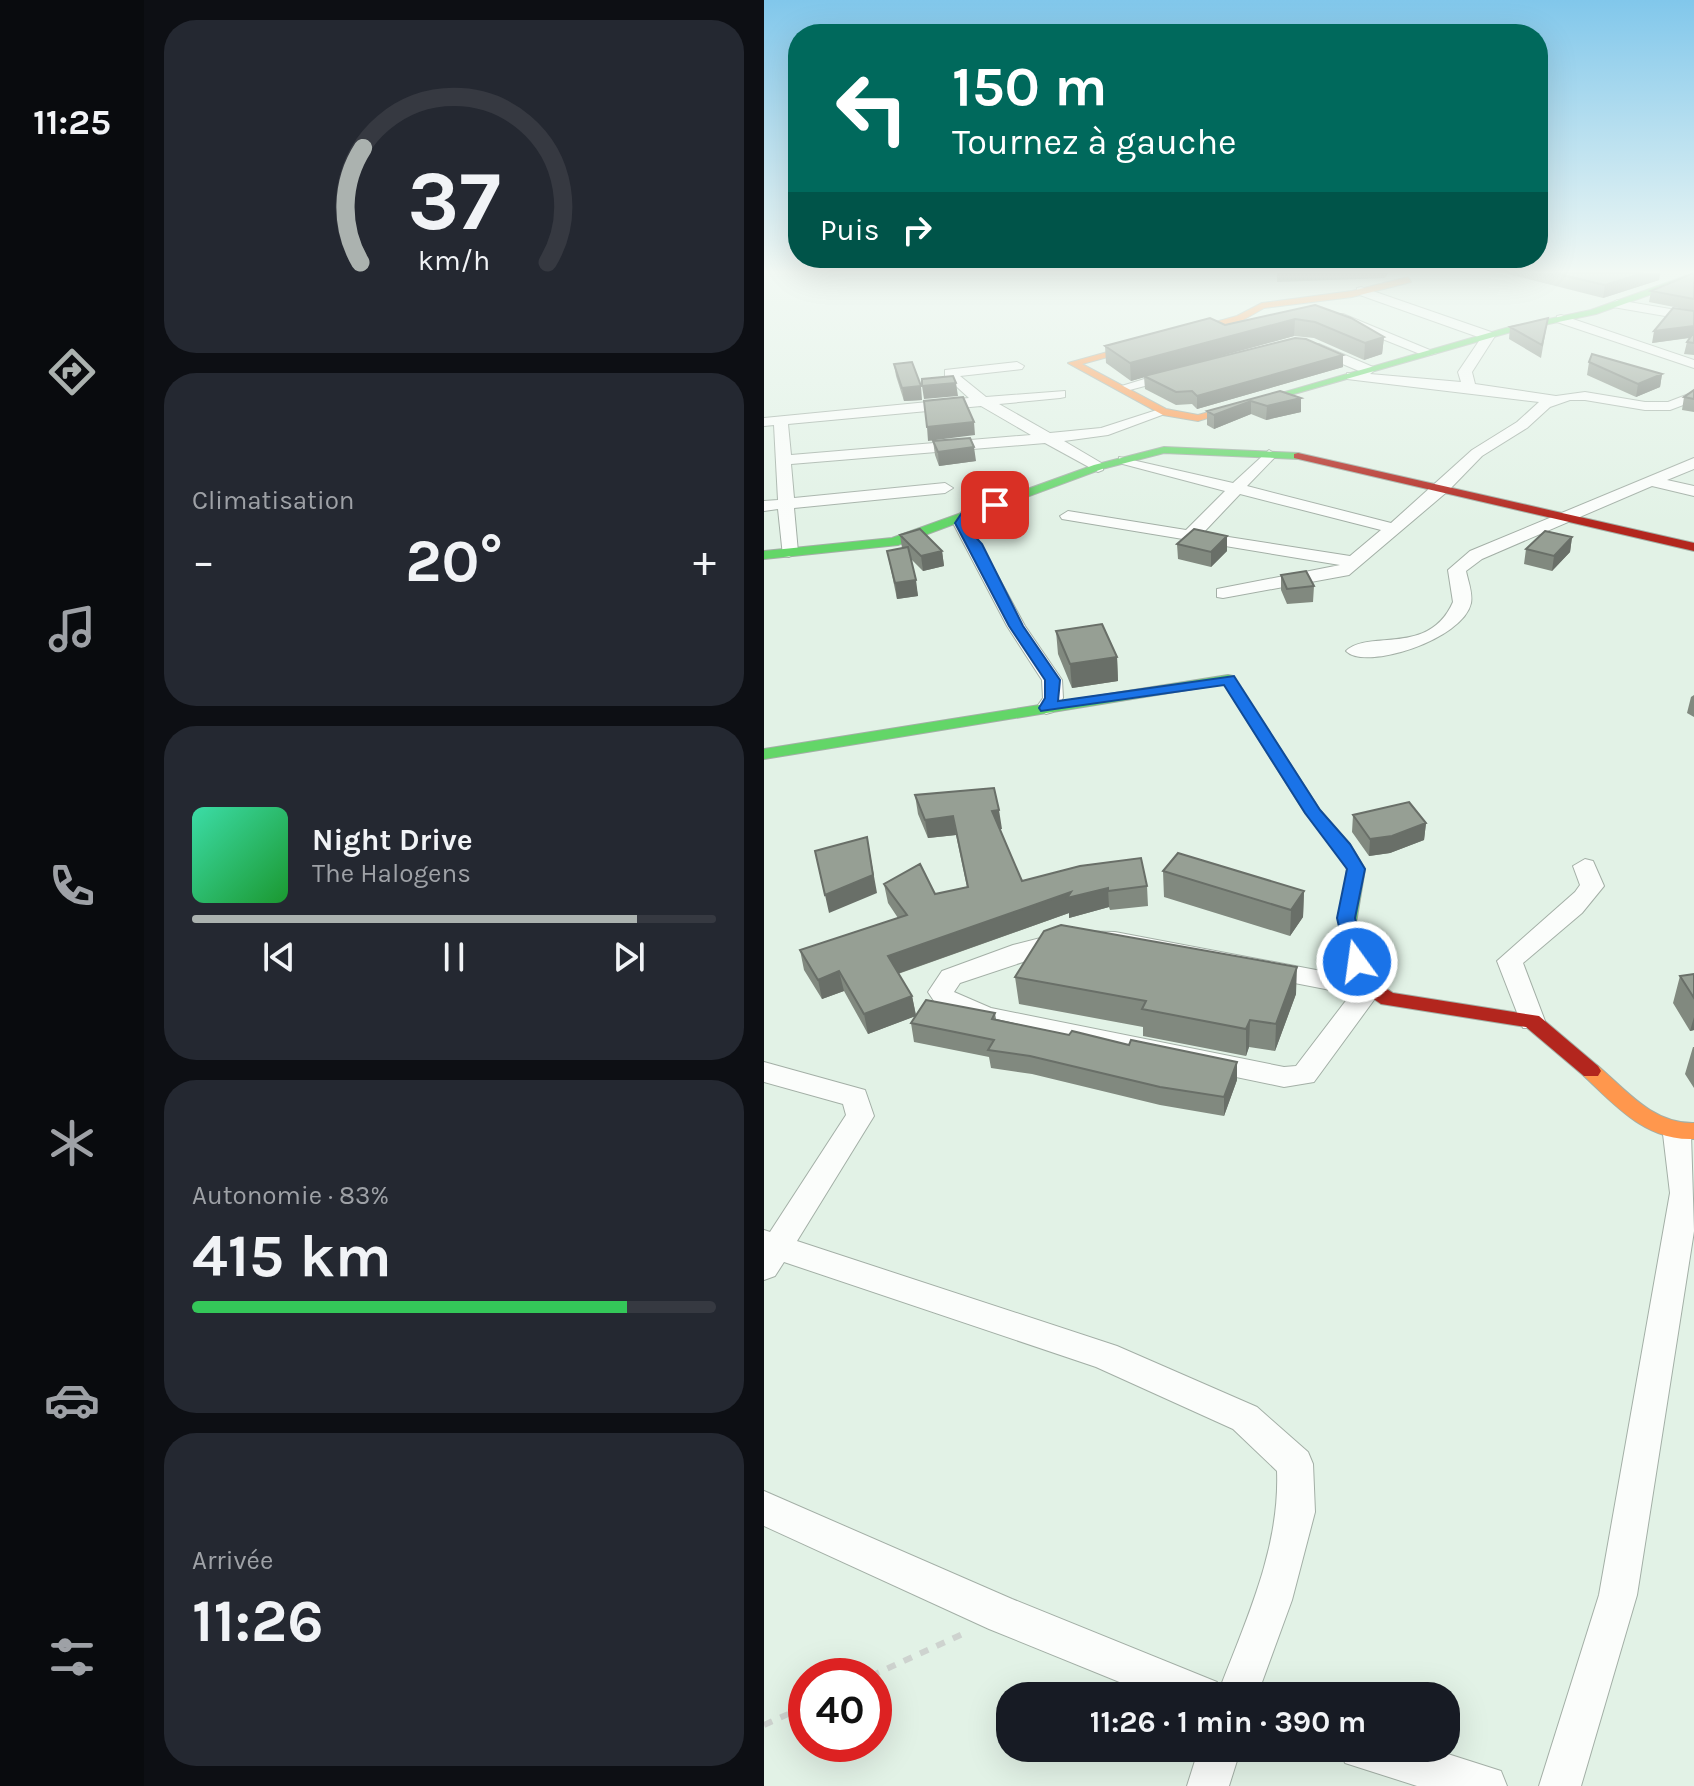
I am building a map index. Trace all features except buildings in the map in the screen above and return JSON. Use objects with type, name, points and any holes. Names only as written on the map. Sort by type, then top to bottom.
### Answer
[{"type":"street","points":[[1098,356],[1073,363],[1163,412],[1198,418],[1418,356]]},
{"type":"street","points":[[1328,356],[1359,373],[1556,400]]},
{"type":"street","points":[[1469,387],[1465,372],[1475,356]]},
{"type":"street","points":[[1671,356],[1694,364]]},
{"type":"street","points":[[1017,366],[950,373],[966,391],[1098,467]]},
{"type":"street","points":[[1122,388],[1194,369]]},
{"type":"street","points":[[764,422],[1060,394]]},
{"type":"street","points":[[1223,593],[1335,574],[1355,562],[1487,445],[1522,425],[1545,404],[1585,396],[1645,406],[1670,406],[1694,396]]},
{"type":"street","points":[[784,460],[1103,432],[1163,412]]},
{"type":"street","points":[[781,421],[789,552]]},
{"type":"street","points":[[764,555],[894,542],[1098,467],[1164,450],[1290,454],[1694,547]]},
{"type":"street","points":[[1190,536],[1269,455]]},
{"type":"street","points":[[1124,460],[1392,528]]},
{"type":"street","points":[[1356,651],[1407,645],[1437,631],[1455,616],[1462,601],[1457,570],[1465,563],[1694,463]]},
{"type":"street","points":[[1654,482],[1694,491]]},
{"type":"street","points":[[764,506],[945,488]]},
{"type":"street","points":[[968,514],[961,523],[963,530],[975,544],[1016,626],[1052,680],[1053,698],[1046,708]]},
{"type":"street","points":[[1068,516],[1355,562]]},
{"type":"street","points":[[764,754],[1228,679],[1313,813],[1344,848],[1356,869],[1346,918],[1357,962],[1369,989]]},
{"type":"street","points":[[1560,1786],[1618,1595],[1690,1193],[1686,1133],[1652,1123],[1532,1021],[1510,961],[1532,937],[1575,910],[1592,886],[1585,866]]},
{"type":"street","points":[[1369,989],[1304,1075],[1284,1077],[986,1016],[947,1001],[941,992],[944,983],[951,977],[1022,951],[1068,939],[1115,940],[1369,989],[1388,999],[1532,1021]]},
{"type":"street","points":[[764,1072],[855,1097],[860,1116],[769,1252],[1105,1356],[1245,1418],[1295,1464],[1297,1512],[1273,1600],[1242,1682]]},
{"type":"street","points":[[764,1508],[1003,1615],[1168,1682]]},
{"type":"street","points":[[1208,1786],[1216,1762]]},
{"type":"street","points":[[1406,1762],[1486,1786]]},
{"type":"path","points":[[892,1666],[1003,1615]]},
{"type":"path","points":[[764,1725],[788,1714]]},
{"type":"traffic: fast","points":[[1241,406],[1416,356]]},
{"type":"traffic: fast","points":[[764,555],[894,542],[1098,467],[1164,450],[1298,456]]},
{"type":"traffic: fast","points":[[764,754],[1228,679],[1313,813],[1344,848],[1356,869],[1348,925]]},
{"type":"traffic: slow","points":[[1098,356],[1073,363],[1163,412],[1198,418],[1241,406]]},
{"type":"traffic: slow","points":[[1591,1071],[1651,1122],[1679,1131],[1694,1131]]},
{"type":"traffic: jam","points":[[1298,456],[1694,547]]},
{"type":"traffic: jam","points":[[1348,925],[1363,977],[1388,999],[1532,1021],[1591,1071]]},
{"type":"route","points":[[995,505],[968,514],[961,523],[975,544],[1016,626],[1041,659],[1052,680],[1053,698],[1046,708],[1228,679],[1313,813],[1344,848],[1356,869],[1346,918],[1357,962]]}]
